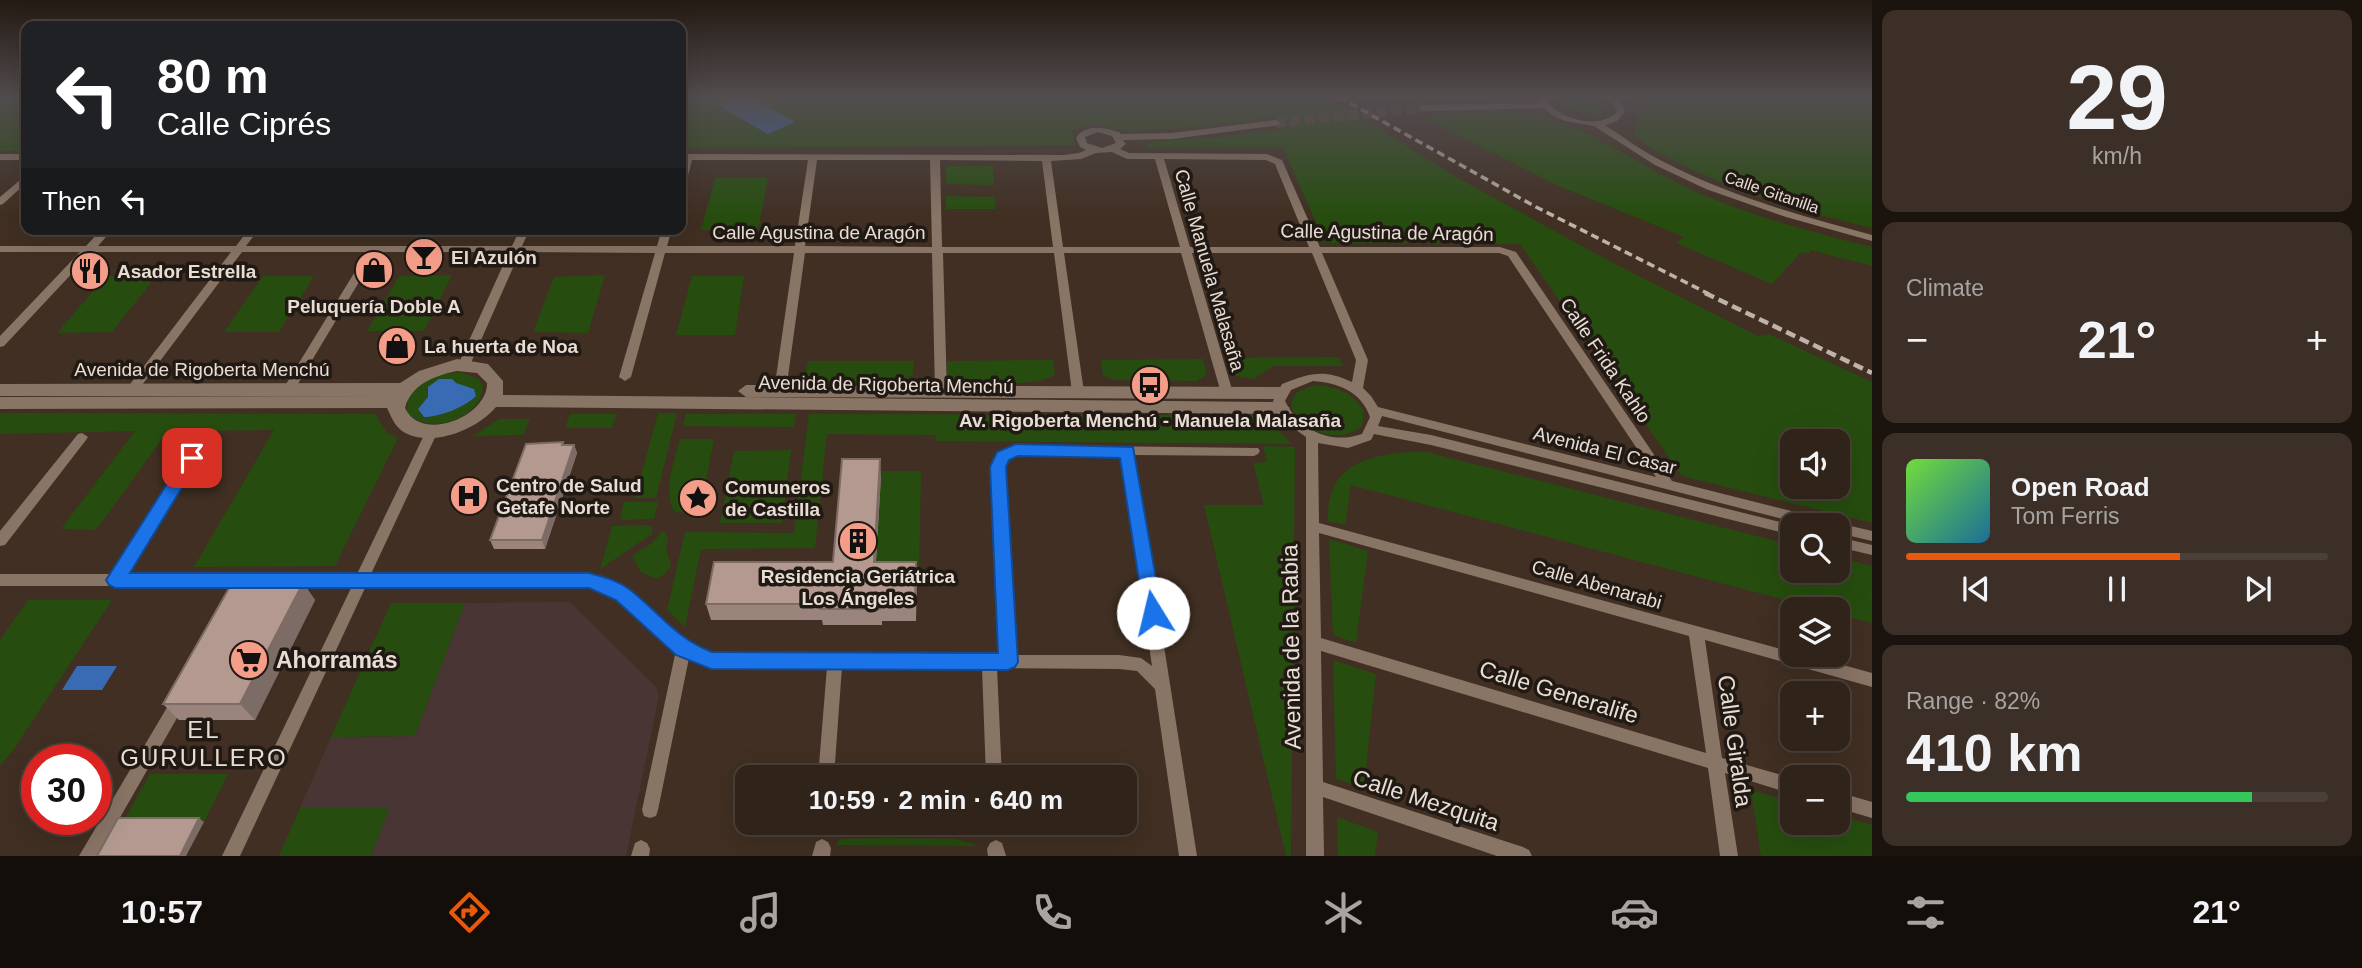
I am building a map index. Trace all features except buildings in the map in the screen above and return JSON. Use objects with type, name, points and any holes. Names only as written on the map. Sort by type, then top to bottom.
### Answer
[{"type":"street","points":[[1082,137],[1081,141],[1094,150]]},
{"type":"street","points":[[686,157],[1046,158],[1081,156],[1094,150],[1113,149],[1121,144],[1119,137]]},
{"type":"street","name":"Calle Gitanilla","points":[[1616,137],[1658,163],[1727,195],[1798,219],[1872,238]]},
{"type":"street","points":[[1113,149],[1127,156],[1267,157],[1279,162],[1362,359],[1357,389]]},
{"type":"street","points":[[0,157],[21,157]]},
{"type":"street","points":[[780,391],[813,157]]},
{"type":"street","name":"Calle Manuela Malasaña","points":[[1159,157],[1227,393]]},
{"type":"street","points":[[936,158],[941,392]]},
{"type":"street","points":[[1046,158],[1078,393]]},
{"type":"street","points":[[0,202],[21,183]]},
{"type":"street","points":[[0,342],[102,235]]},
{"type":"street","points":[[132,390],[250,235]]},
{"type":"street","points":[[464,365],[522,235]]},
{"type":"street","points":[[625,377],[665,235]]},
{"type":"street","name":"Calle Agustina de Aragón","points":[[0,249],[1185,248],[1500,250],[1512,254]]},
{"type":"street","points":[[289,389],[374,249]]},
{"type":"street","name":"Calle Frida Kahlo","points":[[1512,254],[1669,486]]},
{"type":"street","points":[[464,365],[482,368],[495,381],[494,396],[474,418],[461,425],[432,430],[408,426],[397,411],[401,395],[432,371],[464,365]]},
{"type":"street","points":[[1312,377],[1335,380],[1357,389],[1368,399],[1376,417],[1373,429],[1354,441],[1334,442],[1312,437],[1292,424],[1281,401],[1288,385],[1312,377]]},
{"type":"street","name":"Avenida de Rigoberta Menchú","points":[[0,390],[289,389],[401,395]]},
{"type":"street","name":"Avenida de Rigoberta Menchú","points":[[494,396],[780,391],[1227,393],[1281,401]]},
{"type":"street","name":"Avenida de Rigoberta Menchú","points":[[0,403],[401,395]]},
{"type":"street","name":"Avenida de Rigoberta Menchú","points":[[494,396],[1281,401]]},
{"type":"street","name":"Avenida El Casar","points":[[1375,410],[1780,514]]},
{"type":"street","name":"Avenida El Casar","points":[[1373,429],[1431,440],[1780,527]]},
{"type":"street","points":[[231,856],[432,430]]},
{"type":"street","points":[[115,580],[207,435]]},
{"type":"street","points":[[0,541],[82,437]]},
{"type":"street","name":"Avenida de la Rabia","points":[[1312,437],[1315,856]]},
{"type":"street","points":[[1008,662],[998,467],[1003,456],[1016,450],[1254,451]]},
{"type":"street","points":[[1127,452],[1188,856]]},
{"type":"street","name":"Calle Abenarabi","points":[[1312,526],[1872,680]]},
{"type":"street","points":[[1850,531],[1872,536]]},
{"type":"street","points":[[1850,545],[1872,550]]},
{"type":"street","points":[[0,580],[115,580],[243,586],[362,579],[589,580],[611,587],[623,595],[683,650],[711,660],[1130,663],[1141,665],[1161,685]]},
{"type":"street","name":"Calle Giralda","points":[[1696,632],[1729,856]]},
{"type":"street","name":"Calle Generalife","points":[[1313,642],[1780,782]]},
{"type":"street","points":[[649,810],[683,650]]},
{"type":"street","points":[[827,765],[835,660]]},
{"type":"street","points":[[989,662],[993,765]]},
{"type":"street","points":[[88,856],[186,687]]},
{"type":"street","name":"Calle Mezquita","points":[[1315,787],[1523,856]]},
{"type":"street","points":[[1850,804],[1872,810]]},
{"type":"shaded area","points":[[570,602],[656,687],[659,696],[626,856],[371,856],[389,808],[300,808],[331,737],[415,736],[465,603]]},
{"type":"green space","points":[[0,137],[21,137],[21,151],[0,151]]},
{"type":"green space","points":[[686,137],[1073,137],[1075,145],[686,148]]},
{"type":"green space","points":[[1221,137],[1392,137],[1456,177],[1615,264],[1758,336],[1769,334],[1872,382],[1872,523],[1850,518],[1850,513],[1832,513],[1682,476],[1520,244],[1325,243],[1283,148],[1147,148],[1147,142]]},
{"type":"green space","points":[[1462,137],[1594,137],[1670,179],[1716,200],[1782,223],[1872,247],[1872,266],[1810,250],[1809,254],[1801,252],[1772,284],[1676,243],[1684,237],[1552,183]]},
{"type":"green space","points":[[1637,137],[1872,137],[1872,228],[1749,193],[1702,174]]},
{"type":"green space","points":[[946,166],[993,166],[994,185],[946,184]]},
{"type":"green space","points":[[715,178],[768,178],[758,230],[701,230]]},
{"type":"green space","points":[[946,196],[995,197],[995,209],[946,209]]},
{"type":"green space","points":[[157,275],[112,332],[57,333],[106,276]]},
{"type":"green space","points":[[452,275],[424,331],[367,331],[399,276]]},
{"type":"green space","points":[[605,275],[588,333],[533,332],[554,277]]},
{"type":"green space","points":[[263,276],[314,276],[279,332],[224,332]]},
{"type":"green space","points":[[692,276],[744,276],[735,335],[676,335]]},
{"type":"green space","points":[[1339,357],[1343,366],[1273,366],[1253,379],[1235,376],[1228,358]]},
{"type":"green space","points":[[1203,359],[1207,374],[1197,381],[1113,380],[1103,375],[1101,360]]},
{"type":"green space","points":[[1053,360],[1055,374],[1035,381],[984,383],[947,377],[947,361]]},
{"type":"green space","points":[[808,361],[914,361],[913,375],[897,383],[817,383],[805,377]]},
{"type":"green space","points":[[460,372],[479,379],[483,386],[474,408],[452,421],[440,423],[416,419],[407,412],[408,396],[420,386],[438,376]]},
{"type":"green space","points":[[1317,385],[1338,389],[1350,395],[1364,411],[1362,426],[1346,434],[1330,435],[1301,422],[1293,412],[1292,401],[1299,391]]},
{"type":"green space","points":[[0,413],[375,414],[387,433],[398,438],[335,566],[194,567],[274,430],[168,431],[96,530],[61,529],[135,431],[0,434]]},
{"type":"green space","points":[[658,413],[677,413],[656,498],[635,498]]},
{"type":"green space","points":[[570,414],[617,414],[612,428],[565,428]]},
{"type":"green space","points":[[686,414],[796,414],[794,427],[683,426]]},
{"type":"green space","points":[[809,414],[1263,415],[1292,444],[936,441],[935,435],[827,434],[815,548],[701,549],[685,627],[667,610],[685,532],[794,533]]},
{"type":"green space","points":[[499,419],[530,419],[523,435],[473,436]]},
{"type":"green space","points":[[680,439],[714,439],[705,486],[712,492],[712,502],[693,515],[674,511],[669,494]]},
{"type":"green space","points":[[1263,446],[1295,447],[1291,856],[1286,856],[1204,505],[1264,505],[1253,463],[1267,462]]},
{"type":"green space","points":[[791,450],[782,523],[720,523],[734,451]]},
{"type":"green space","points":[[1427,452],[1780,542],[1780,583],[1850,583],[1850,560],[1872,566],[1872,623],[1850,617],[1850,597],[1780,599],[1351,485],[1345,525],[1328,521],[1333,488],[1341,476],[1363,461],[1392,454]]},
{"type":"green space","points":[[881,471],[921,471],[917,578],[875,578]]},
{"type":"green space","points":[[624,502],[658,502],[654,519],[620,520]]},
{"type":"green space","points":[[612,526],[652,527],[652,534],[600,569]]},
{"type":"green space","points":[[665,532],[668,539],[666,548],[671,565],[666,573],[657,579],[641,572],[633,558],[634,554],[651,544]]},
{"type":"green space","points":[[1329,539],[1368,551],[1356,643],[1333,635]]},
{"type":"green space","points":[[28,600],[112,600],[12,752],[0,765],[0,640]]},
{"type":"green space","points":[[391,603],[465,603],[415,736],[331,737]]},
{"type":"green space","points":[[1333,660],[1376,674],[1364,788],[1336,779]]},
{"type":"green space","points":[[150,774],[228,774],[204,822],[123,822]]},
{"type":"green space","points":[[1751,790],[1780,798],[1780,835],[1850,835],[1850,819],[1872,825],[1872,856],[1761,856]]},
{"type":"green space","points":[[300,808],[389,808],[371,856],[279,856]]},
{"type":"green space","points":[[1337,817],[1378,832],[1375,856],[1338,856]]},
{"type":"green space","points":[[840,839],[956,839],[980,846],[836,845]]},
{"type":"water","points":[[439,379],[452,379],[474,389],[476,396],[452,411],[424,417],[418,409],[428,397],[428,387]]},
{"type":"water","points":[[77,666],[117,666],[102,690],[62,690]]},
{"type":"railway","points":[[1411,137],[1536,207],[1709,294]]},
{"type":"railway","points":[[1705,293],[1872,373]]},
{"type":"place","name":"El Azulón","points":[[424,257]]},
{"type":"place","name":"Peluquería Doble A","points":[[374,270]]},
{"type":"place","name":"Asador Estrella","points":[[90,271]]},
{"type":"place","name":"La huerta de Noa","points":[[397,346]]},
{"type":"place","name":"Av. Rigoberta Menchú - Manuela Malasaña","points":[[1150,385]]},
{"type":"place","name":"Centro de Salud Getafe Norte","points":[[469,496]]},
{"type":"place","name":"Comuneros de Castilla","points":[[698,498]]},
{"type":"place","name":"Residencia Geriátrica Los Ángeles","points":[[858,541]]},
{"type":"place","name":"Ahorramás","points":[[249,660]]},
{"type":"district","name":"EL GURULLERO","points":[[204,744]]},
{"type":"route","points":[[192,458],[115,580],[589,580],[611,587],[623,595],[683,650],[711,660],[1008,662],[998,467],[1000,461],[1003,456],[1016,450],[1127,452],[1153,613]]}]
